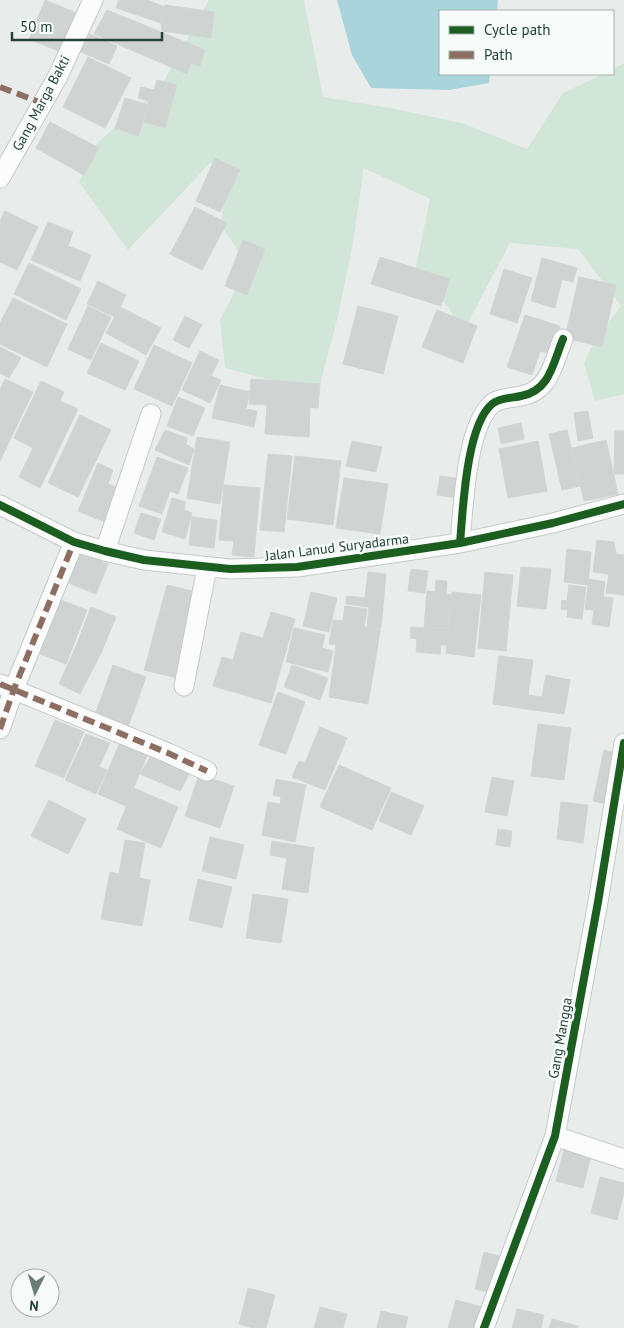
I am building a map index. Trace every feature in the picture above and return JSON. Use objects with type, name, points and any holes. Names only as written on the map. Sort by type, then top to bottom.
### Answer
[{"type":"street","name":"Gang Marga Bakti","points":[[0,178],[58,76],[93,0]]},
{"type":"street","points":[[460,543],[469,457],[472,442],[484,414],[493,403],[499,400],[531,394],[542,386],[563,338]]},
{"type":"street","points":[[105,551],[151,414]]},
{"type":"street","name":"Jalan Lanud Suryadarma","points":[[0,505],[74,542],[105,551],[144,560],[230,569],[297,567],[460,543],[553,523],[624,504]]},
{"type":"street","points":[[0,729],[7,686],[74,542]]},
{"type":"street","points":[[184,686],[207,567]]},
{"type":"street","points":[[7,686],[168,753],[207,772]]},
{"type":"street","name":"Gang Mangga","points":[[484,1328],[555,1136],[598,902],[624,743]]},
{"type":"street","points":[[555,1136],[624,1159]]},
{"type":"green space","points":[[209,0],[304,0],[323,97],[390,108],[462,123],[527,149],[563,93],[601,75],[614,75],[614,68],[624,63],[624,394],[595,401],[584,363],[594,342],[621,306],[578,249],[510,243],[463,332],[448,307],[415,272],[430,199],[364,168],[353,243],[338,316],[320,384],[315,392],[225,368],[220,320],[248,266],[221,225],[223,205],[211,162],[128,250],[79,182],[96,144],[160,88]]},
{"type":"water","points":[[337,0],[498,0],[497,10],[439,10],[439,75],[490,75],[489,83],[449,90],[371,88],[352,55]]},
{"type":"building","points":[[45,0],[91,19],[75,58],[29,39]]},
{"type":"building","points":[[119,0],[147,0],[165,7],[161,23],[116,8]]},
{"type":"building","points":[[165,5],[214,12],[211,38],[162,31],[161,23]]},
{"type":"building","points":[[107,10],[205,50],[200,66],[191,63],[187,74],[94,34]]},
{"type":"building","points":[[90,34],[117,46],[109,64],[81,52]]},
{"type":"building","points":[[88,57],[131,78],[105,128],[63,107]]},
{"type":"building","points":[[157,80],[177,85],[165,128],[144,122],[149,101],[138,98],[141,87],[154,90]]},
{"type":"building","points":[[125,98],[148,105],[138,136],[115,128]]},
{"type":"building","points":[[50,122],[99,148],[84,175],[36,148]]},
{"type":"building","points":[[215,158],[240,170],[220,212],[196,201]]},
{"type":"building","points":[[195,207],[227,223],[202,270],[170,254]]},
{"type":"building","points":[[5,211],[38,227],[17,270],[0,262],[0,221]]},
{"type":"building","points":[[48,222],[73,232],[68,246],[91,255],[80,281],[31,260]]},
{"type":"building","points":[[243,240],[265,249],[247,295],[225,286]]},
{"type":"building","points":[[380,257],[450,279],[441,306],[371,284]]},
{"type":"building","points":[[542,258],[577,268],[573,282],[562,279],[555,308],[531,301]]},
{"type":"building","points":[[29,263],[81,289],[66,320],[14,294]]},
{"type":"building","points":[[504,269],[532,278],[517,323],[490,314]]},
{"type":"building","points":[[579,277],[616,285],[602,347],[565,338]]},
{"type":"building","points":[[98,281],[126,295],[115,317],[87,304]]},
{"type":"building","points":[[13,298],[67,324],[47,367],[0,344],[0,323]]},
{"type":"building","points":[[88,306],[111,317],[91,360],[68,349]]},
{"type":"building","points":[[358,306],[398,316],[383,374],[343,364]]},
{"type":"building","points":[[120,307],[161,328],[146,355],[106,333]]},
{"type":"building","points":[[437,310],[477,326],[463,363],[422,347]]},
{"type":"building","points":[[525,315],[560,326],[551,354],[540,351],[532,375],[507,367]]},
{"type":"building","points":[[185,316],[202,325],[189,348],[173,340]]},
{"type":"building","points":[[101,343],[139,361],[125,390],[87,373]]},
{"type":"building","points":[[154,345],[192,363],[172,406],[134,389]]},
{"type":"building","points":[[0,347],[21,358],[9,378],[0,373]]},
{"type":"building","points":[[200,351],[219,360],[211,376],[221,380],[210,403],[182,390]]},
{"type":"building","points":[[5,379],[33,392],[0,461],[0,390]]},
{"type":"building","points":[[251,379],[320,384],[318,408],[310,407],[309,437],[265,434],[267,405],[249,404]]},
{"type":"building","points":[[41,381],[64,392],[60,401],[78,409],[40,488],[19,477],[33,448],[14,438]]},
{"type":"building","points":[[220,385],[250,392],[246,409],[257,411],[254,427],[212,418]]},
{"type":"building","points":[[178,397],[205,408],[193,436],[167,426]]},
{"type":"building","points":[[588,411],[593,438],[578,441],[574,413]]},
{"type":"building","points":[[80,415],[111,430],[78,497],[48,483]]},
{"type":"building","points":[[521,423],[524,439],[501,444],[498,428]]},
{"type":"building","points":[[165,430],[187,438],[186,444],[194,449],[189,465],[155,450]]},
{"type":"building","points":[[567,430],[580,486],[562,490],[549,434]]},
{"type":"building","points":[[615,431],[624,431],[624,474],[614,474]]},
{"type":"building","points":[[197,437],[230,442],[220,504],[187,498]]},
{"type":"building","points":[[606,440],[618,494],[584,501],[572,448]]},
{"type":"building","points":[[352,441],[382,447],[376,472],[346,466]]},
{"type":"building","points":[[538,441],[547,491],[508,498],[499,449]]},
{"type":"building","points":[[268,454],[292,456],[284,532],[260,530]]},
{"type":"building","points":[[295,456],[341,461],[333,525],[287,519]]},
{"type":"building","points":[[157,457],[188,468],[178,494],[170,491],[162,514],[139,506]]},
{"type":"building","points":[[98,463],[113,470],[108,484],[124,490],[109,524],[78,511]]},
{"type":"building","points":[[440,476],[462,479],[459,498],[437,495]]},
{"type":"building","points":[[344,478],[388,484],[380,534],[336,528]]},
{"type":"building","points":[[224,485],[260,488],[254,557],[232,555],[234,541],[219,540]]},
{"type":"building","points":[[172,498],[186,502],[184,510],[192,513],[185,539],[162,532]]},
{"type":"building","points":[[141,513],[161,519],[154,540],[134,533]]},
{"type":"building","points":[[192,517],[217,520],[214,548],[189,545]]},
{"type":"building","points":[[597,540],[614,542],[616,554],[624,555],[624,595],[606,593],[609,574],[593,572]]},
{"type":"building","points":[[567,549],[591,552],[588,585],[564,582]]},
{"type":"building","points":[[78,552],[108,564],[96,594],[66,582]]},
{"type":"building","points":[[521,567],[551,569],[546,609],[517,606]]},
{"type":"building","points":[[411,569],[428,571],[425,593],[408,591]]},
{"type":"building","points":[[368,572],[386,574],[381,628],[367,627],[369,607],[346,604],[347,596],[365,598]]},
{"type":"building","points":[[485,572],[513,575],[506,651],[478,648]]},
{"type":"building","points":[[589,579],[605,582],[603,597],[613,598],[609,627],[592,624],[594,610],[585,609]]},
{"type":"building","points":[[436,580],[447,581],[446,594],[451,595],[448,628],[424,627],[427,591],[435,592]]},
{"type":"building","points":[[167,585],[200,593],[195,616],[161,608]]},
{"type":"building","points":[[569,585],[586,587],[582,619],[567,617],[568,610],[561,609],[562,600],[567,601]]},
{"type":"building","points":[[311,592],[337,598],[329,632],[303,626]]},
{"type":"building","points":[[452,592],[481,595],[474,657],[446,653]]},
{"type":"building","points":[[61,600],[87,610],[66,664],[40,654]]},
{"type":"building","points":[[345,606],[367,609],[364,627],[380,629],[377,651],[329,644],[333,620],[343,621]]},
{"type":"building","points":[[91,607],[116,617],[101,653],[77,644]]},
{"type":"building","points":[[161,608],[195,616],[191,638],[155,629]]},
{"type":"building","points":[[271,612],[295,619],[271,703],[213,686],[222,657],[233,660],[241,632],[263,638]]},
{"type":"building","points":[[411,627],[448,629],[447,645],[441,645],[440,654],[416,652],[417,639],[410,638]]},
{"type":"building","points":[[294,628],[325,635],[322,648],[333,651],[328,672],[286,662]]},
{"type":"building","points":[[155,629],[191,638],[186,658],[150,649]]},
{"type":"building","points":[[77,644],[101,653],[80,694],[59,684]]},
{"type":"building","points":[[336,645],[377,651],[368,704],[329,697]]},
{"type":"building","points":[[150,649],[186,658],[181,679],[144,670]]},
{"type":"building","points":[[499,656],[533,660],[526,709],[493,704]]},
{"type":"building","points":[[113,665],[146,677],[128,727],[95,715]]},
{"type":"building","points":[[292,665],[328,678],[320,700],[284,687]]},
{"type":"building","points":[[546,675],[570,680],[564,714],[526,709],[528,695],[542,697]]},
{"type":"building","points":[[278,692],[305,702],[286,754],[259,745]]},
{"type":"building","points":[[55,720],[84,732],[64,778],[35,766]]},
{"type":"building","points":[[538,724],[571,728],[564,780],[531,776]]},
{"type":"building","points":[[320,727],[347,738],[325,790],[292,777],[299,761],[305,763]]},
{"type":"building","points":[[86,734],[110,743],[99,767],[107,770],[96,794],[65,780]]},
{"type":"building","points":[[121,740],[149,751],[126,806],[98,794]]},
{"type":"building","points":[[155,749],[193,767],[180,791],[140,774]]},
{"type":"building","points":[[604,750],[624,754],[621,807],[593,801]]},
{"type":"building","points":[[339,765],[391,788],[372,830],[320,807]]},
{"type":"building","points":[[199,775],[234,786],[220,828],[185,816]]},
{"type":"building","points":[[492,777],[514,781],[507,816],[485,812]]},
{"type":"building","points":[[276,779],[306,785],[295,842],[262,835],[268,802],[280,804],[281,797],[273,795]]},
{"type":"building","points":[[134,788],[152,796],[135,837],[117,829]]},
{"type":"building","points":[[391,792],[424,806],[411,835],[379,821]]},
{"type":"building","points":[[152,796],[178,807],[161,848],[135,837]]},
{"type":"building","points":[[49,800],[86,819],[68,854],[31,836]]},
{"type":"building","points":[[561,802],[588,805],[583,843],[557,839]]},
{"type":"building","points":[[498,829],[512,831],[510,847],[496,845]]},
{"type":"building","points":[[210,837],[244,845],[236,879],[202,871]]},
{"type":"building","points":[[125,840],[145,843],[139,878],[119,874]]},
{"type":"building","points":[[272,841],[314,848],[308,893],[282,889],[287,858],[270,855]]},
{"type":"building","points":[[110,872],[150,880],[142,926],[101,919]]},
{"type":"building","points":[[198,879],[232,887],[222,928],[189,920]]},
{"type":"building","points":[[253,894],[288,899],[281,943],[246,938]]},
{"type":"building","points":[[565,1145],[592,1152],[583,1188],[556,1181]]},
{"type":"building","points":[[600,1177],[624,1183],[624,1193],[617,1220],[591,1213]]},
{"type":"building","points":[[484,1252],[511,1259],[502,1296],[475,1289]]},
{"type":"building","points":[[248,1288],[275,1295],[266,1328],[253,1328],[239,1324]]},
{"type":"building","points":[[456,1300],[482,1307],[477,1328],[448,1328]]},
{"type":"building","points":[[320,1307],[347,1314],[343,1328],[314,1328]]},
{"type":"building","points":[[517,1309],[544,1315],[541,1328],[512,1328]]},
{"type":"building","points":[[381,1311],[408,1317],[405,1328],[377,1328]]},
{"type":"building","points":[[552,1319],[578,1326],[578,1328],[549,1328]]},
{"type":"marked path","points":[[0,87],[42,103]]},
{"type":"marked path","points":[[0,729],[14,689],[74,542]]},
{"type":"marked path","points":[[0,684],[207,771]]},
{"type":"cycle path","points":[[460,543],[467,469],[476,430],[483,415],[495,402],[531,393],[538,388],[549,375],[563,339]]},
{"type":"cycle path","points":[[0,505],[74,542],[105,551],[144,560],[230,569],[297,567],[460,543],[553,523],[624,504]]},
{"type":"cycle path","points":[[484,1328],[555,1136],[598,902],[624,743]]}]
